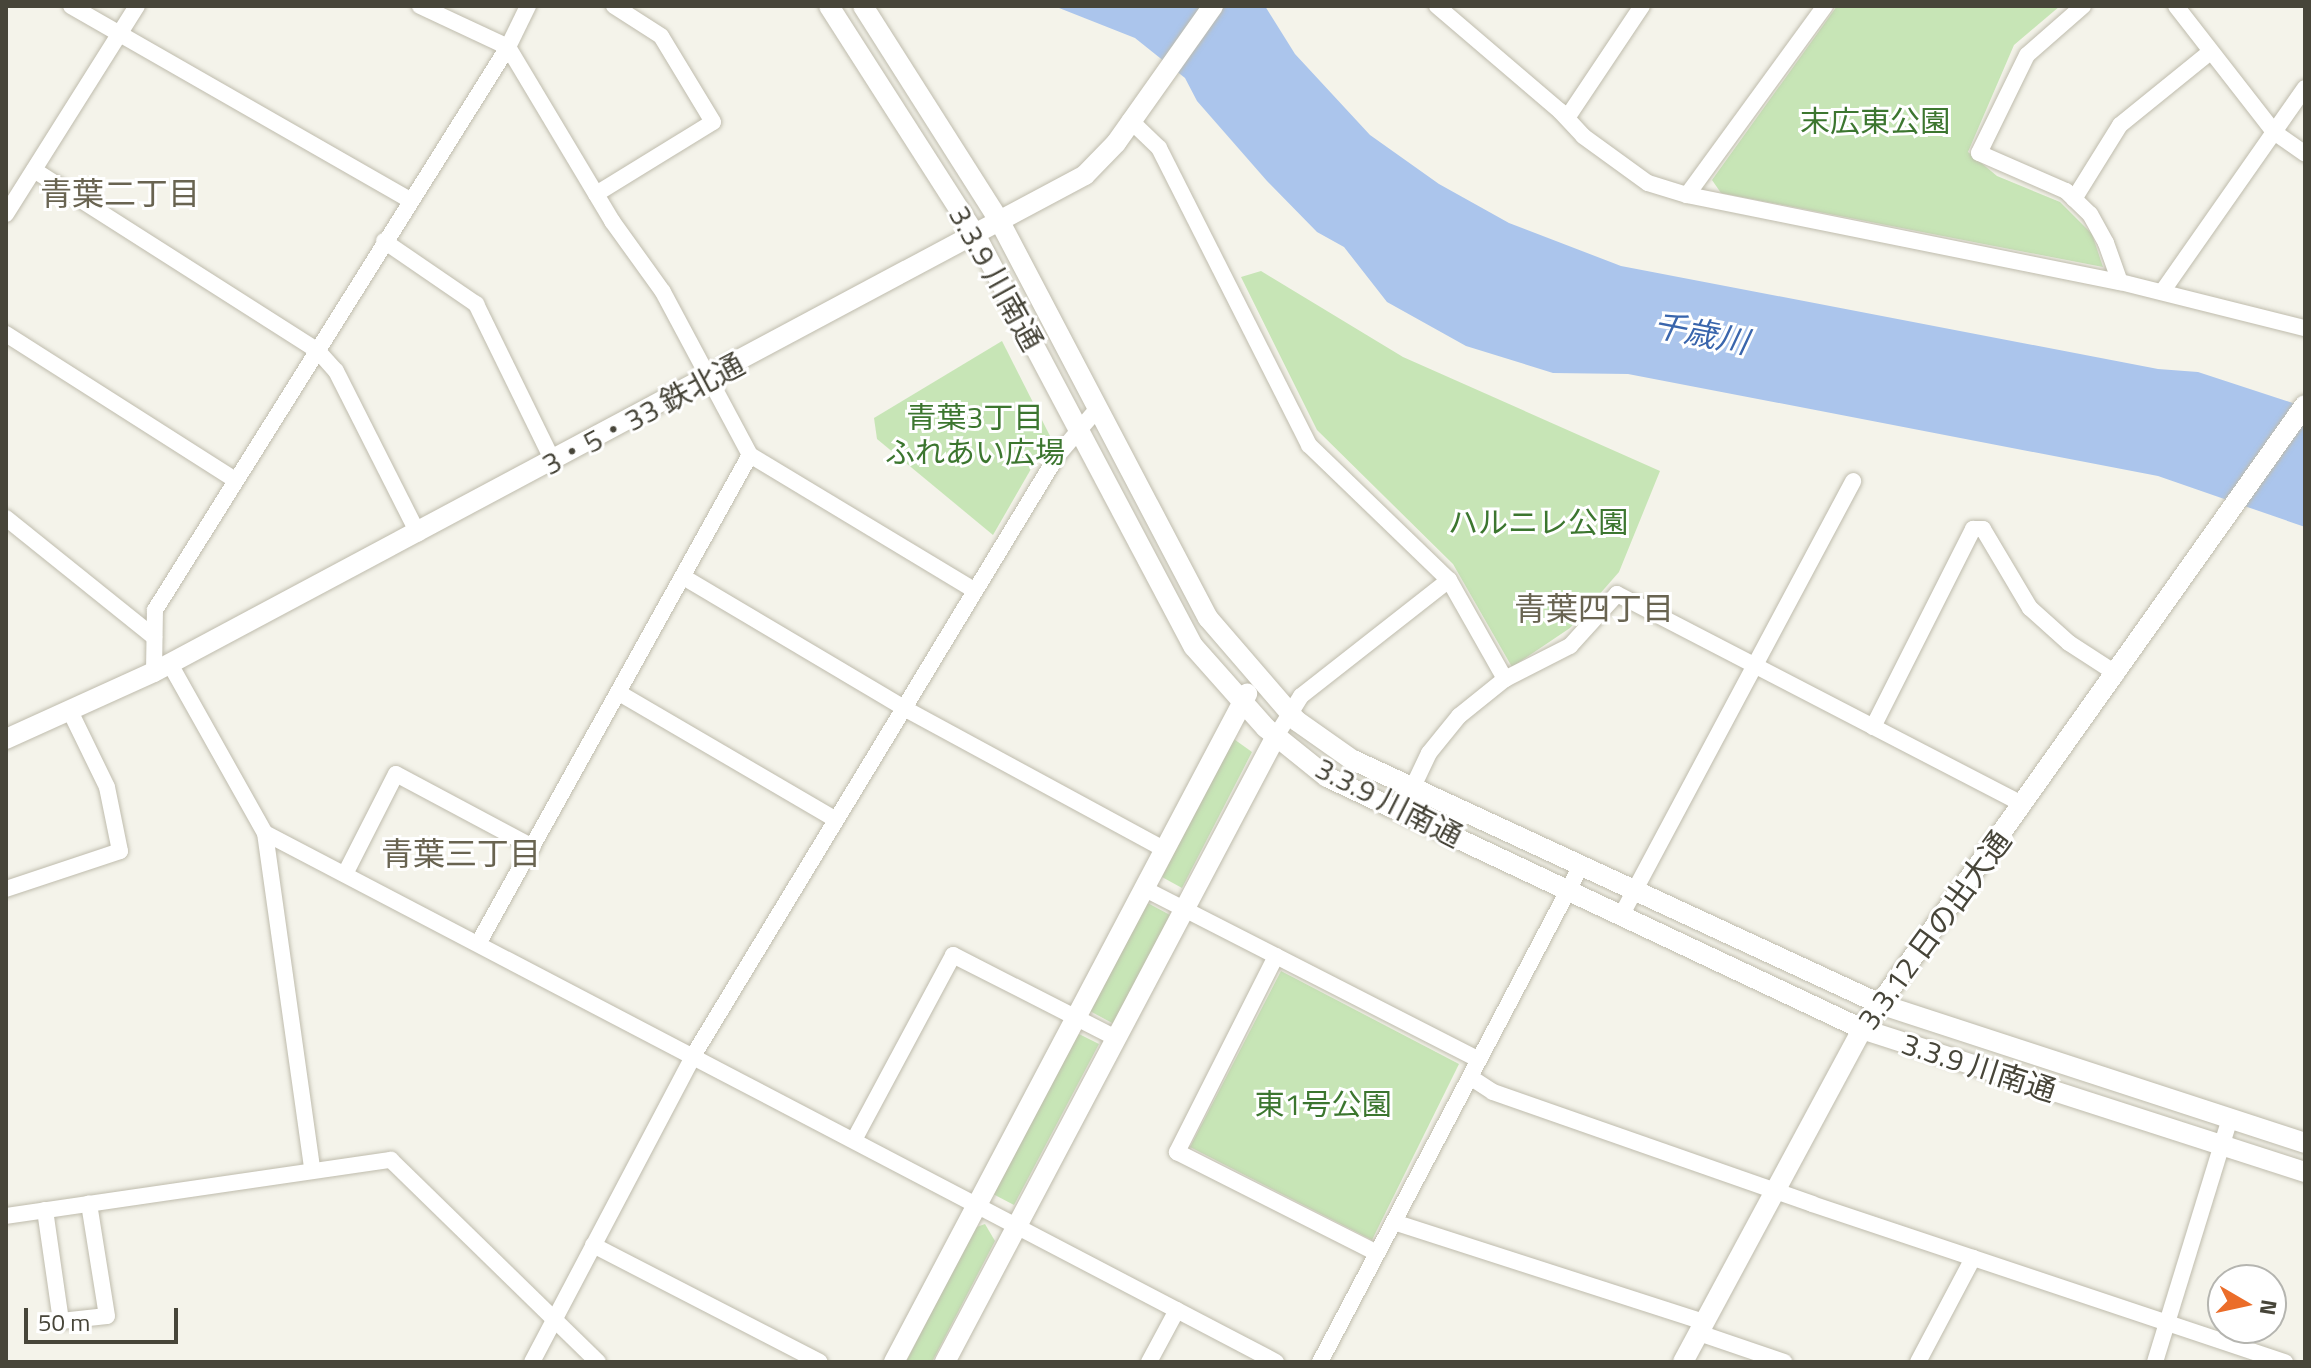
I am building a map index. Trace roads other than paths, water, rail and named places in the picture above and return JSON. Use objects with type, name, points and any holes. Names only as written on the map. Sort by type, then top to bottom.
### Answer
[{"type":"street","points":[[71,6],[118,37],[410,200]]},
{"type":"street","points":[[6,214],[137,6]]},
{"type":"street","points":[[420,6],[508,47],[596,194],[663,292],[750,455],[974,590]]},
{"type":"street","points":[[312,1168],[265,833],[162,668],[154,637],[155,610],[234,479],[508,47],[528,6]]},
{"type":"street","points":[[596,194],[713,122],[661,36],[614,6]]},
{"type":"street","name":"3.3.9 川南通","points":[[829,6],[975,234],[1078,434],[1194,647],[1240,701],[1276,736],[1327,777],[1862,1029],[2305,1172]]},
{"type":"street","name":"3.3.9 川南通","points":[[863,6],[1000,222],[1208,618],[1258,681],[1291,714],[1351,759],[1880,1004],[2305,1143]]},
{"type":"street","name":"3・5・33 鉄北通","points":[[6,739],[162,668],[1085,175],[1130,120],[1213,6]]},
{"type":"street","points":[[1437,6],[1614,162],[1648,183],[1687,195],[2120,282],[2305,328]]},
{"type":"street","points":[[1457,21],[1467,6]]},
{"type":"street","points":[[1567,118],[1642,6]]},
{"type":"street","points":[[1687,195],[1825,6]]},
{"type":"street","points":[[2083,6],[2027,55],[1979,153],[2074,199],[2106,243],[2120,282]]},
{"type":"street","points":[[2176,6],[2209,53],[2274,132],[2305,154]]},
{"type":"street","points":[[2074,199],[2120,125],[2209,53]]},
{"type":"street","points":[[2162,292],[2305,88]]},
{"type":"street","points":[[1130,120],[1159,148],[1309,445],[1449,580],[1505,679]]},
{"type":"street","points":[[34,170],[317,350],[336,371],[418,533]]},
{"type":"street","points":[[384,241],[476,304],[553,461]]},
{"type":"street","points":[[6,334],[234,479]]},
{"type":"street","name":"3.3.12 日の出大通","points":[[1683,1362],[1862,1029],[2024,805],[2305,405]]},
{"type":"street","points":[[532,1362],[693,1056],[1057,456],[1098,408]]},
{"type":"street","points":[[479,942],[685,578],[750,455]]},
{"type":"street","points":[[1621,916],[1632,890],[1853,481]]},
{"type":"street","points":[[6,518],[154,637]]},
{"type":"street","points":[[1873,727],[1973,529],[1983,529],[2030,608],[2069,643],[2117,674]]},
{"type":"street","points":[[685,578],[902,707],[1163,849]]},
{"type":"street","points":[[945,1362],[1276,736],[1301,696],[1449,580]]},
{"type":"street","points":[[1401,812],[1429,753],[1459,716],[1505,679],[1570,646],[1617,594],[2024,805]]},
{"type":"street","points":[[894,1362],[1240,701],[1258,681]]},
{"type":"street","points":[[619,693],[835,819]]},
{"type":"street","points":[[6,889],[120,851],[107,787],[70,711]]},
{"type":"street","points":[[345,874],[396,774],[533,847]]},
{"type":"street","points":[[265,833],[479,942],[1276,1362]]},
{"type":"street","points":[[1320,1362],[1581,866]]},
{"type":"street","points":[[1143,888],[1479,1060]]},
{"type":"street","points":[[854,1140],[953,955],[1116,1038]]},
{"type":"street","points":[[1276,956],[1177,1152],[1377,1253]]},
{"type":"street","points":[[1470,1077],[1493,1092],[2285,1362]]},
{"type":"street","points":[[2155,1362],[2230,1118]]},
{"type":"street","points":[[6,1216],[312,1168],[391,1160],[598,1362]]},
{"type":"street","points":[[45,1210],[61,1321],[107,1316],[89,1203]]},
{"type":"street","points":[[1394,1222],[1702,1328],[1784,1362]]},
{"type":"street","points":[[593,1245],[820,1362]]},
{"type":"street","points":[[1918,1362],[1973,1258]]},
{"type":"street","points":[[1149,1362],[1177,1310]]},
{"type":"water","name":"千歳川","points":[[1054,6],[1265,6],[1295,54],[1370,135],[1439,184],[1509,223],[1621,266],[2158,369],[2198,372],[2305,407],[2305,527],[2158,476],[1628,374],[1553,373],[1466,346],[1387,302],[1344,247],[1317,232],[1267,181],[1197,101],[1185,78],[1135,38]]},
{"type":"district","name":"青葉二丁目","points":[[120,193]]},
{"type":"district","name":"青葉四丁目","points":[[1594,608]]},
{"type":"district","name":"青葉三丁目","points":[[461,853]]},
{"type":"park label","name":"末広東公園","points":[[1875,121]]},
{"type":"park label","name":"青葉3丁目 ふれあい広場","points":[[975,434]]},
{"type":"park label","name":"ハルニレ公園","points":[[1538,522]]},
{"type":"park label","name":"東1号公園","points":[[1323,1104]]}]
